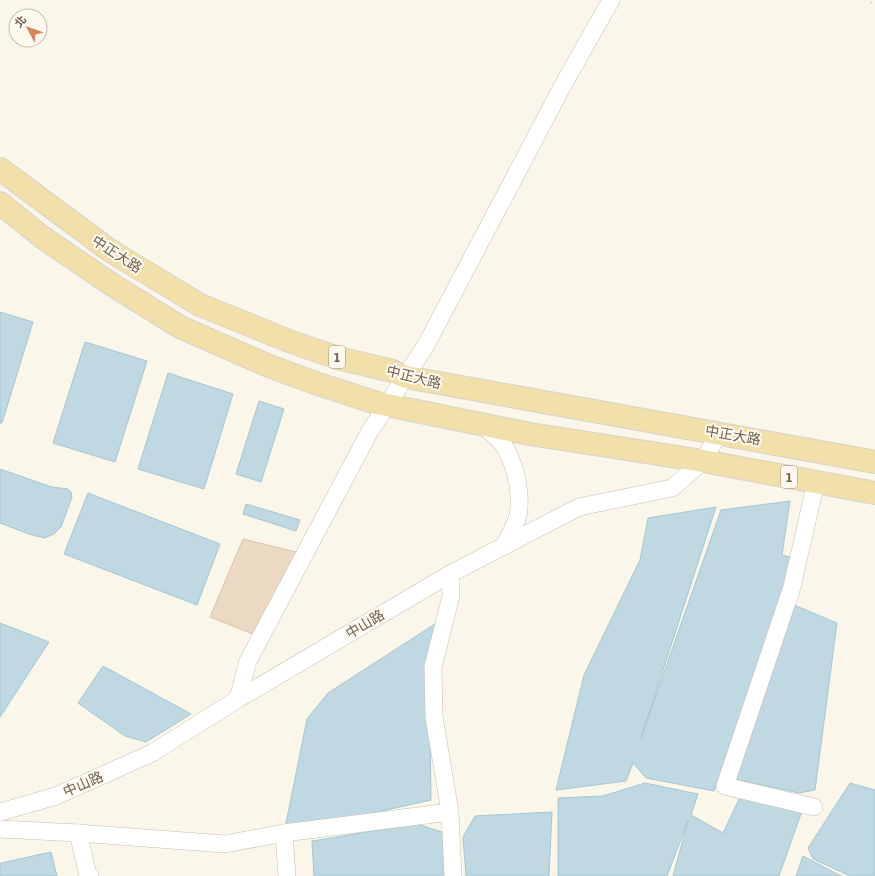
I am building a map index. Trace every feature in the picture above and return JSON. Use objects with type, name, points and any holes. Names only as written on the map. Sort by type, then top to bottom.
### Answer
[{"type":"main road","name":"中正大路","points":[[0,168],[109,250],[200,305],[289,341],[338,358],[392,371],[406,377],[875,462]]},
{"type":"main road","name":"中正大路","points":[[0,203],[42,237],[79,263],[180,327],[269,366],[377,403],[388,404],[530,434],[703,461],[875,493]]},
{"type":"street","points":[[238,699],[248,660],[370,431],[426,346],[562,87],[610,0]]},
{"type":"street","points":[[479,423],[494,435],[506,449],[516,473],[519,503],[518,516],[504,546]]},
{"type":"street","name":"中山路","points":[[0,812],[56,796],[152,753],[238,699],[450,574],[579,507],[672,488],[703,461],[719,433]]},
{"type":"street","points":[[814,807],[725,786],[792,588],[816,482]]},
{"type":"street","points":[[450,574],[451,596],[433,667],[434,717],[450,812],[454,876]]},
{"type":"street","points":[[0,829],[225,844],[284,833],[450,812]]},
{"type":"street","points":[[78,833],[88,875],[90,876]]},
{"type":"street","points":[[284,833],[287,876]]},
{"type":"path","points":[[871,3],[874,0]]},
{"type":"water","points":[[0,312],[33,322],[2,423],[0,423]]},
{"type":"water","points":[[85,342],[147,361],[115,462],[53,443]]},
{"type":"water","points":[[168,373],[233,394],[204,489],[138,469]]},
{"type":"water","points":[[259,401],[284,409],[261,482],[236,474]]},
{"type":"water","points":[[0,469],[52,487],[68,489],[71,492],[72,497],[61,527],[54,534],[44,538],[0,523]]},
{"type":"water","points":[[88,493],[220,544],[197,605],[64,554]]},
{"type":"water","points":[[790,501],[782,555],[793,558],[778,613],[714,791],[646,778],[633,763],[626,781],[556,790],[584,675],[640,560],[648,518],[716,507],[641,738],[721,510]]},
{"type":"water","points":[[246,504],[300,520],[296,531],[243,514]]},
{"type":"water","points":[[794,605],[837,623],[815,790],[799,793],[735,779]]},
{"type":"water","points":[[441,620],[430,727],[431,800],[284,833],[307,719],[328,693]]},
{"type":"water","points":[[0,623],[49,642],[0,717]]},
{"type":"water","points":[[103,666],[191,714],[146,742],[125,736],[78,703]]},
{"type":"water","points":[[645,783],[698,794],[691,815],[723,833],[741,795],[802,811],[779,876],[673,876],[688,821],[667,876],[558,876],[558,798],[603,796]]},
{"type":"water","points":[[850,783],[875,790],[875,876],[850,876],[813,859],[808,848]]},
{"type":"water","points":[[552,812],[549,876],[466,876],[463,837],[475,816]]},
{"type":"water","points":[[417,824],[445,833],[445,876],[314,876],[312,841]]},
{"type":"water","points":[[51,852],[57,876],[0,876],[1,863]]},
{"type":"water","points":[[803,856],[841,876],[796,876]]},
{"type":"building","points":[[243,539],[304,554],[263,638],[210,617]]}]
